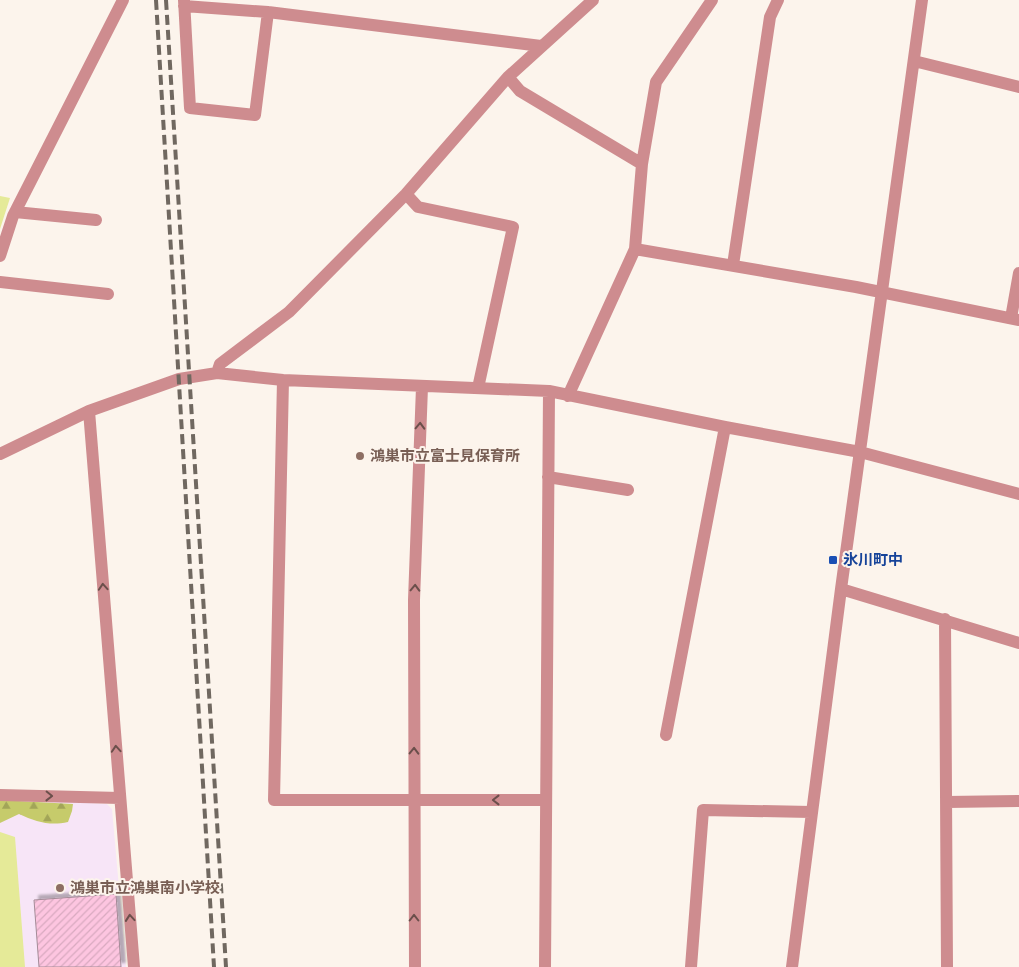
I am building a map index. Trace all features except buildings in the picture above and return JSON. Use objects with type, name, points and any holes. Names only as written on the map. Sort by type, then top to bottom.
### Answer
[{"type":"street","points":[[0,256],[15,212],[124,0]]},
{"type":"street","points":[[217,373],[220,364],[289,312],[406,194],[508,77],[593,0]]},
{"type":"street","points":[[568,396],[635,248],[642,164],[656,82],[712,0]]},
{"type":"street","points":[[733,265],[770,17],[778,0]]},
{"type":"street","points":[[792,967],[841,588],[922,0]]},
{"type":"street","points":[[268,12],[255,115],[190,108],[184,3],[268,12],[541,46]]},
{"type":"street","points":[[914,61],[1019,88]]},
{"type":"street","points":[[508,77],[520,91],[642,164]]},
{"type":"street","points":[[406,194],[418,207],[513,227],[478,388]]},
{"type":"street","points":[[15,212],[96,220]]},
{"type":"street","points":[[635,248],[882,292],[1015,319],[1019,273]]},
{"type":"street","points":[[0,282],[108,294]]},
{"type":"street","points":[[0,454],[89,411],[179,379],[217,373],[283,380],[548,391],[726,428],[860,452],[1019,494]]},
{"type":"street","points":[[283,380],[274,800],[545,800]]},
{"type":"street","points":[[415,967],[414,600],[422,387]]},
{"type":"street","points":[[544,967],[548,391]]},
{"type":"street","points":[[89,411],[134,967]]},
{"type":"street","points":[[666,735],[726,428]]},
{"type":"street","points":[[548,477],[628,490]]},
{"type":"street","points":[[841,588],[1019,643]]},
{"type":"street","points":[[945,619],[947,967]]},
{"type":"street","points":[[0,795],[120,798]]},
{"type":"street","points":[[947,802],[1019,801]]},
{"type":"street","points":[[691,967],[703,810],[811,812]]},
{"type":"shaded area","name":"鴻巣市立鴻巣南小学校","points":[[0,798],[107,804],[112,809],[126,967],[0,967]]},
{"type":"green space","points":[[0,196],[10,198],[0,229]]},
{"type":"green space","points":[[0,800],[73,804],[68,822],[55,824],[31,819],[19,814],[0,823]]},
{"type":"green space","points":[[0,832],[15,837],[25,967],[0,967]]},
{"type":"railway","points":[[156,0],[214,967]]},
{"type":"railway","points":[[166,0],[226,967]]},
{"type":"place","name":"鴻巣市立富士見保育所","points":[[360,456]]},
{"type":"place","name":"氷川町中","points":[[833,560]]},
{"type":"place","name":"鴻巣市立鴻巣南小学校","points":[[60,888]]}]
